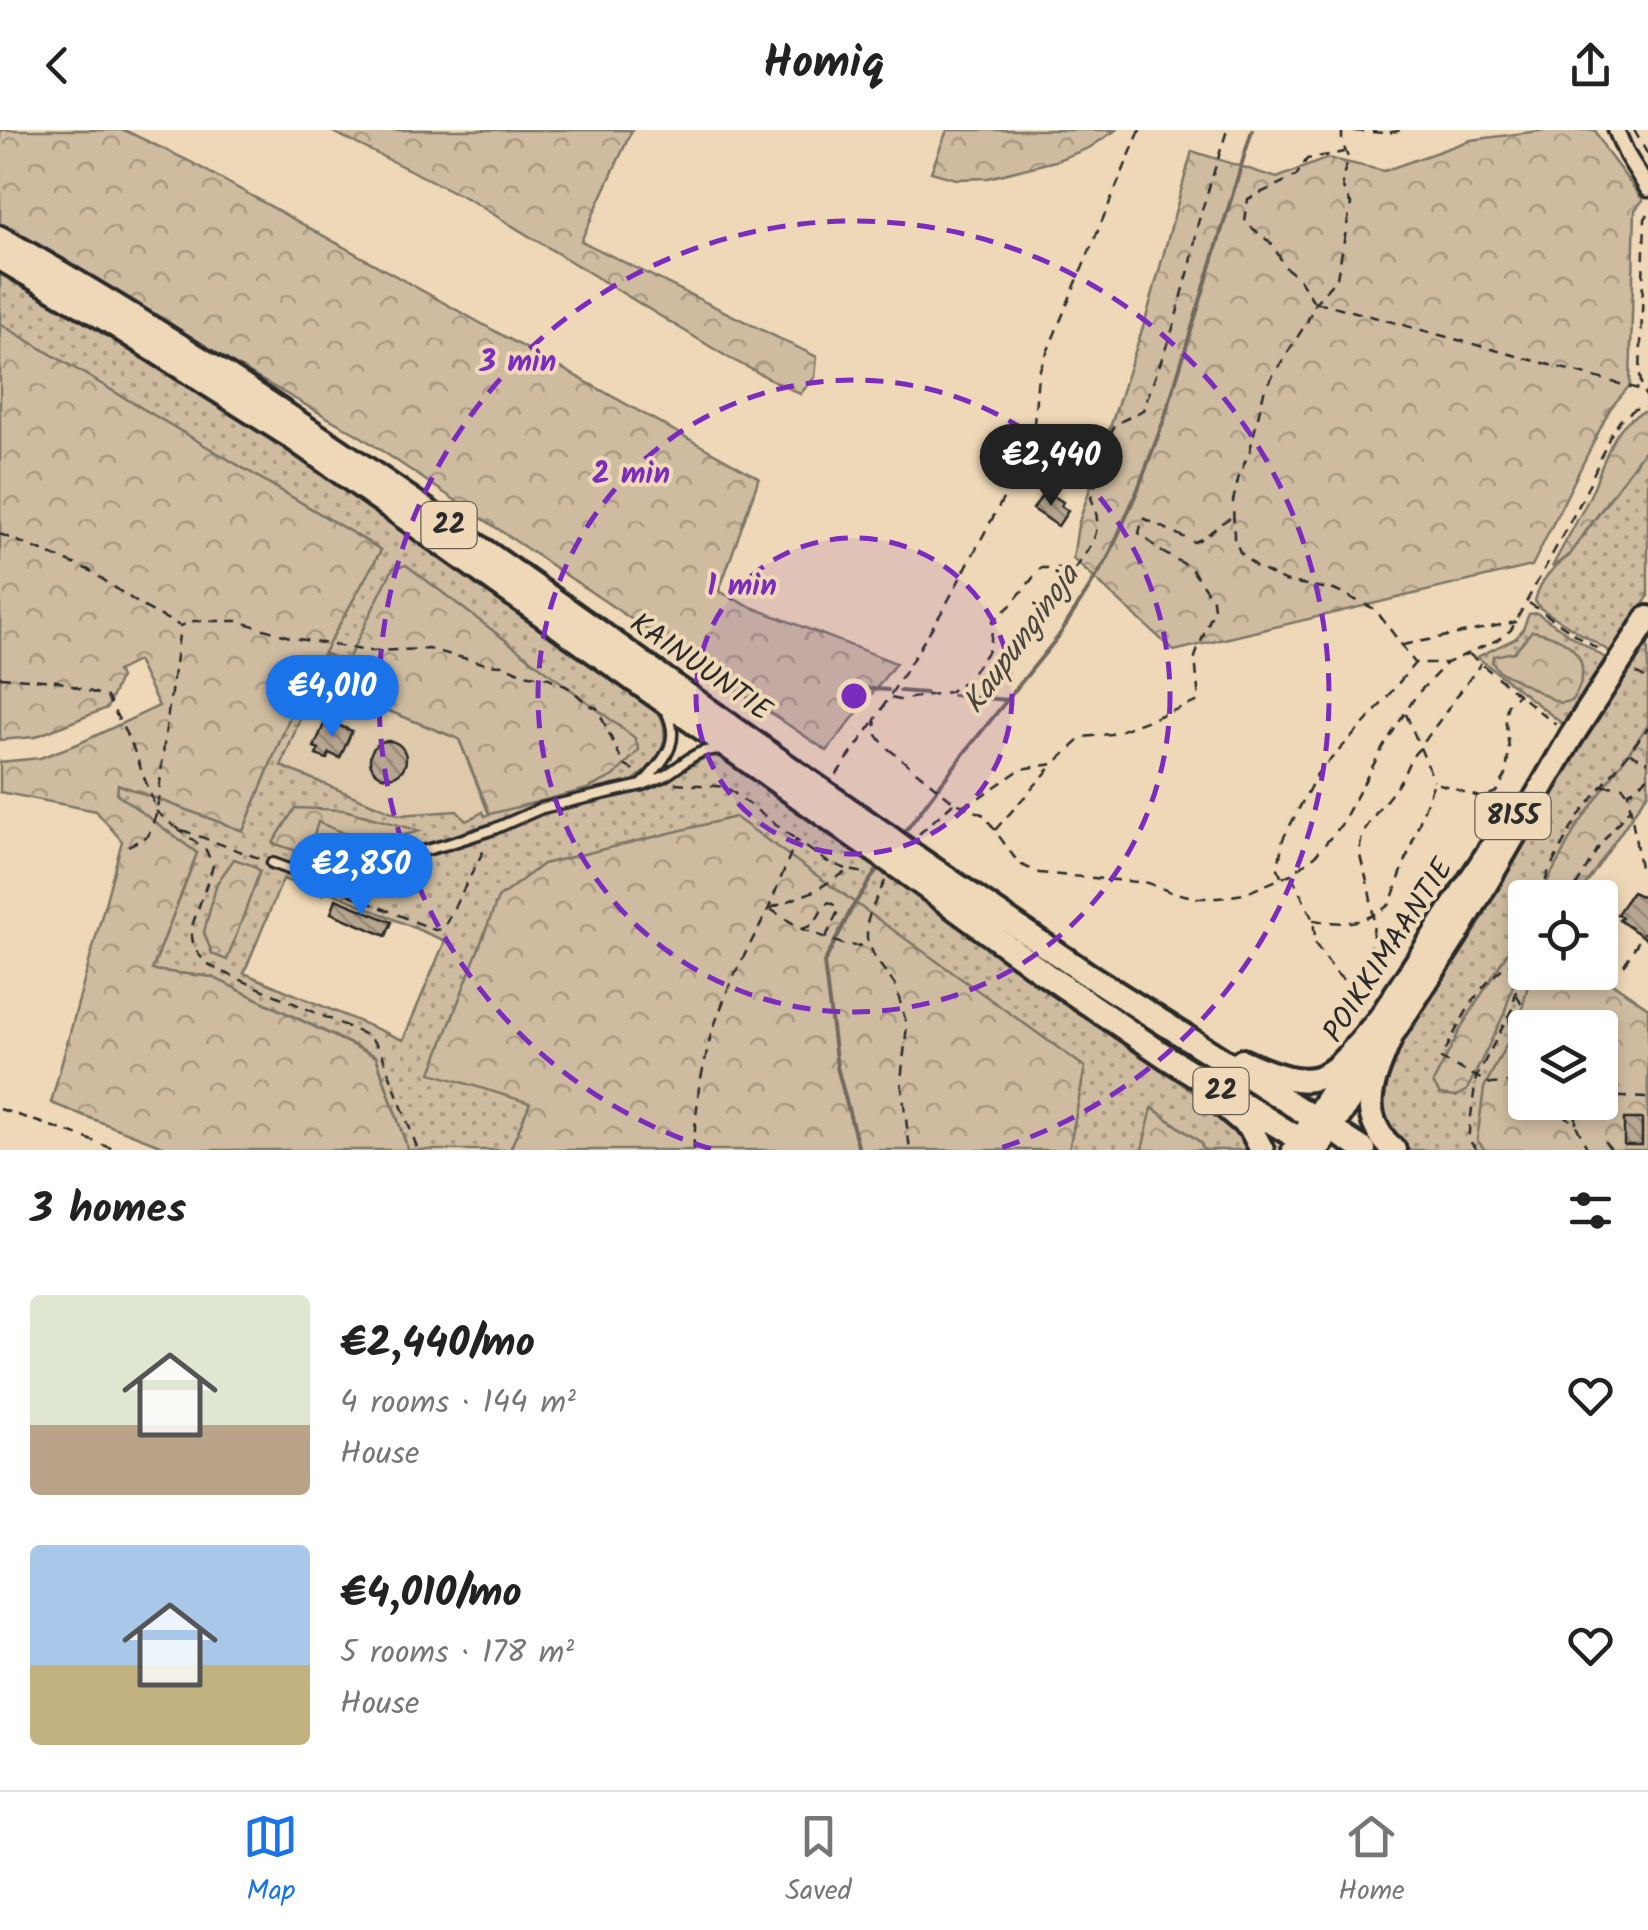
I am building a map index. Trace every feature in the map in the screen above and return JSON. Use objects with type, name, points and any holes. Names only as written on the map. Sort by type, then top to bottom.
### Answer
[{"type":"main road","name":"KAINUUNTIE","points":[[0,238],[147,324],[447,524],[912,865],[1364,1150]]},
{"type":"main road","name":"KAINUUNTIE","points":[[0,258],[104,318],[290,436],[736,751],[879,842]]},
{"type":"main road","name":"POIKKIMAANTIE","points":[[1307,1148],[1388,1023],[1496,841],[1572,737],[1648,618]]},
{"type":"main road","name":"KAINUUNTIE","points":[[912,865],[1046,974],[1307,1148]]},
{"type":"main road","points":[[1159,1021],[1259,1069],[1299,1081],[1327,1076],[1388,1023]]},
{"type":"main road","points":[[1388,1023],[1370,1097],[1374,1126],[1394,1150]]},
{"type":"main road","points":[[1142,1040],[1240,1118],[1262,1150]]},
{"type":"street","points":[[1616,130],[1626,155],[1648,189]]},
{"type":"lane","points":[[648,781],[671,746],[674,732],[660,698]]},
{"type":"lane","points":[[272,863],[319,880],[448,844],[542,808],[665,776],[699,751],[736,751]]},
{"type":"path","points":[[836,774],[875,720],[943,610],[1018,471],[1034,423],[1038,374],[1140,130]]},
{"type":"path","points":[[889,698],[949,692],[968,679],[990,648],[993,621],[1041,568],[1076,568],[1095,539],[1098,514],[1091,498],[1108,443],[1114,425],[1143,410],[1172,331],[1198,223],[1227,130]]},
{"type":"path","points":[[1336,130],[1403,130]]},
{"type":"path","points":[[1634,130],[1648,155]]},
{"type":"path","points":[[1342,131],[1349,160],[1341,188],[1351,204],[1337,278],[1315,303],[1265,388],[1232,501],[1234,538],[1240,552],[1256,568],[1284,581],[1334,590],[1376,609],[1415,663]]},
{"type":"path","points":[[1315,303],[1273,245],[1245,222],[1248,199],[1296,176],[1307,158],[1346,152]]},
{"type":"path","points":[[1648,214],[1640,374],[1648,399]]},
{"type":"path","points":[[1315,303],[1642,390]]},
{"type":"path","points":[[1282,879],[1278,868],[1283,839],[1317,774],[1374,714],[1415,663],[1447,662],[1512,630],[1583,498],[1610,436],[1621,419],[1635,410],[1648,408]]},
{"type":"path","points":[[995,830],[1083,737],[1111,734],[1198,701],[1195,658],[1214,609],[1213,600],[1190,567],[1162,552],[1139,533],[1143,518],[1194,542],[1232,517]]},
{"type":"path","points":[[0,534],[89,570],[180,626],[194,621],[238,621],[293,638],[368,650],[429,649],[549,678],[596,708],[624,765],[648,781],[726,787],[826,861],[864,872]]},
{"type":"path","points":[[1528,602],[1603,652]]},
{"type":"path","points":[[1401,645],[1516,622]]},
{"type":"path","points":[[128,846],[148,836],[157,812],[180,626]]},
{"type":"path","points":[[1467,654],[1572,737]]},
{"type":"path","points":[[875,720],[876,735],[884,746],[954,802],[984,815],[1022,865],[1039,873],[1148,882],[1171,892],[1218,898],[1244,894],[1282,879],[1315,856],[1341,825],[1417,694],[1447,662]]},
{"type":"path","points":[[1348,984],[1368,956],[1374,937],[1374,916],[1359,850],[1362,835],[1400,780],[1411,756],[1480,663]]},
{"type":"path","points":[[1634,672],[1648,680]]},
{"type":"path","points":[[0,677],[57,681],[107,697],[132,745],[157,812],[206,850],[213,866],[192,926],[191,936],[198,954],[216,969],[366,1035],[375,1043],[418,1150]]},
{"type":"path","points":[[1434,782],[1482,798],[1496,792],[1508,762],[1505,716],[1508,704],[1518,694]]},
{"type":"path","points":[[1313,920],[1344,925],[1374,916],[1390,904],[1434,782],[1405,713]]},
{"type":"path","points":[[1546,880],[1577,818],[1648,728]]},
{"type":"path","points":[[1629,753],[1648,762]]},
{"type":"path","points":[[962,806],[1021,769],[1054,764]]},
{"type":"path","points":[[1628,793],[1648,777]]},
{"type":"path","points":[[1602,786],[1623,787],[1628,793],[1640,868],[1648,874]]},
{"type":"path","points":[[1580,880],[1600,845],[1630,807]]},
{"type":"path","points":[[176,827],[272,863]]},
{"type":"path","points":[[319,880],[337,891],[443,930],[494,829]]},
{"type":"path","points":[[693,1150],[699,1087],[711,1034],[796,840]]},
{"type":"path","points":[[769,908],[814,891],[849,870]]},
{"type":"path","points":[[1292,874],[1313,920],[1316,945],[1354,996]]},
{"type":"path","points":[[884,884],[867,923],[867,940],[895,985],[906,1025],[901,1081],[910,1150]]},
{"type":"path","points":[[802,929],[812,926],[829,902],[838,911],[826,938]]},
{"type":"path","points":[[769,908],[802,929],[843,945],[859,946],[867,940]]},
{"type":"path","points":[[1624,964],[1644,932]]},
{"type":"path","points":[[1638,943],[1648,948]]},
{"type":"path","points":[[1508,964],[1498,969],[1478,993],[1441,1059],[1491,1084],[1508,1083]]},
{"type":"path","points":[[1510,1010],[1516,990]]},
{"type":"path","points":[[1516,993],[1524,1010]]},
{"type":"path","points":[[1467,1150],[1476,1078],[1508,1016]]},
{"type":"path","points":[[1618,1097],[1648,1098]]},
{"type":"path","points":[[0,1110],[116,1150]]},
{"type":"path","points":[[1570,1120],[1588,1150]]},
{"type":"path","points":[[1576,1120],[1576,1125]]},
{"type":"path","points":[[1468,1139],[1477,1150]]},
{"type":"path","points":[[1604,1141],[1612,1150]]},
{"type":"shaded area","points":[[326,654],[360,669],[349,695],[507,759],[521,805],[485,816],[483,812],[366,851],[270,793]]},
{"type":"green space","points":[[0,130],[124,130],[189,161],[759,478],[719,591],[896,663],[827,751],[360,436],[0,231]]},
{"type":"green space","points":[[329,130],[632,130],[581,241],[817,357],[815,377],[800,394],[729,358],[470,200]]},
{"type":"green space","points":[[947,130],[1116,130],[1089,148],[1055,161],[988,178],[956,179],[931,172]]},
{"type":"green space","points":[[1546,130],[1595,130],[1643,200],[1635,210],[1630,385],[1610,409],[1532,566],[1174,651],[1073,559],[1078,525],[1146,318],[1192,151],[1277,178],[1328,158],[1384,171],[1471,140]]},
{"type":"green space","points":[[0,268],[280,442],[652,702],[665,734],[654,762],[635,779],[641,790],[708,756],[718,756],[753,776],[1221,1112],[1238,1127],[1253,1150],[1204,1150],[1200,1142],[1153,1108],[1142,1150],[1069,1150],[1085,1067],[531,1103],[510,1150],[408,1150],[376,1056],[212,977],[152,970],[197,853],[117,795],[117,784],[243,831],[295,704],[381,550],[0,324]],"holes":[[[326,654],[360,669],[349,695],[459,739],[489,814],[485,816],[483,812],[466,821],[457,811],[399,815],[281,766]],[[283,879],[323,895],[326,890],[445,941],[403,1040],[244,973]]]},
{"type":"green space","points":[[0,324],[381,550],[295,704],[243,831],[118,784],[117,794],[197,853],[152,970],[212,977],[376,1057],[408,1150],[173,1150],[51,1103],[122,841],[96,811],[0,792],[0,762],[40,758],[159,706],[137,661],[117,671],[120,678],[107,708],[35,737],[0,740]]},
{"type":"green space","points":[[1648,411],[1648,445],[1568,556],[1552,567],[1617,434],[1635,416]]},
{"type":"green space","points":[[1648,445],[1648,597],[1612,653],[1540,608],[1535,601],[1548,575],[1569,556]]},
{"type":"green space","points":[[406,565],[635,738],[639,750],[614,776],[587,789],[490,814],[459,739],[349,695],[360,669],[346,663],[393,568]]},
{"type":"green space","points":[[1537,613],[1608,660],[1564,725],[1477,657],[1516,638],[1529,614]]},
{"type":"green space","points":[[1532,631],[1559,639],[1577,654],[1582,675],[1572,701],[1560,703],[1499,671],[1492,662],[1493,656],[1514,652]]},
{"type":"green space","points":[[1648,641],[1648,792],[1588,880],[1508,880],[1508,990],[1618,987],[1648,1008],[1648,1150],[1404,1150],[1378,1109],[1386,1069],[1476,930],[1547,794]]},
{"type":"green space","points":[[1648,725],[1648,792],[1588,880],[1548,880],[1576,828]]},
{"type":"green space","points":[[295,808],[344,810],[420,831],[369,844],[318,822],[308,855],[273,843]]},
{"type":"green space","points":[[735,817],[1085,1067],[1069,1150],[510,1150],[530,1103],[431,1073],[498,898],[543,864]]},
{"type":"green space","points":[[234,859],[260,871],[227,960],[212,954],[204,932],[217,883]]},
{"type":"green space","points":[[1508,952],[1508,990],[1511,990],[1504,1014],[1467,1090],[1456,1096],[1440,1094],[1433,1083],[1462,1026]]},
{"type":"green space","points":[[1618,987],[1648,1008],[1648,1150],[1485,1150],[1477,1140],[1484,1088],[1508,1041],[1508,1120],[1618,1120],[1618,1010],[1522,1010],[1527,990]]},
{"type":"green space","points":[[1152,1108],[1200,1142],[1204,1150],[1142,1150]]},
{"type":"building","points":[[1043,494],[1063,502],[1061,506],[1068,511],[1058,526],[1033,509]]},
{"type":"building","points":[[326,720],[352,731],[340,758],[329,753],[327,759],[316,755],[319,749],[314,747]]},
{"type":"building","points":[[388,741],[401,746],[406,759],[401,772],[388,777],[375,772],[370,759],[375,746]]},
{"type":"building","points":[[1632,892],[1648,899],[1648,940],[1619,920],[1622,917],[1618,913]]},
{"type":"building","points":[[336,899],[392,922],[386,936],[331,913]]},
{"type":"building","points":[[1624,1119],[1642,1119],[1642,1145],[1624,1145]]},
{"type":"waterway","name":"Kaupunginoja","points":[[901,837],[1058,637],[1108,558],[1164,420],[1252,130]]},
{"type":"waterway","points":[[861,688],[888,690]]},
{"type":"waterway","points":[[900,691],[926,693]]},
{"type":"waterway","points":[[953,695],[1007,700]]},
{"type":"waterway","name":"Kaupunginoja","points":[[859,1150],[837,1067],[824,963],[880,865]]}]
